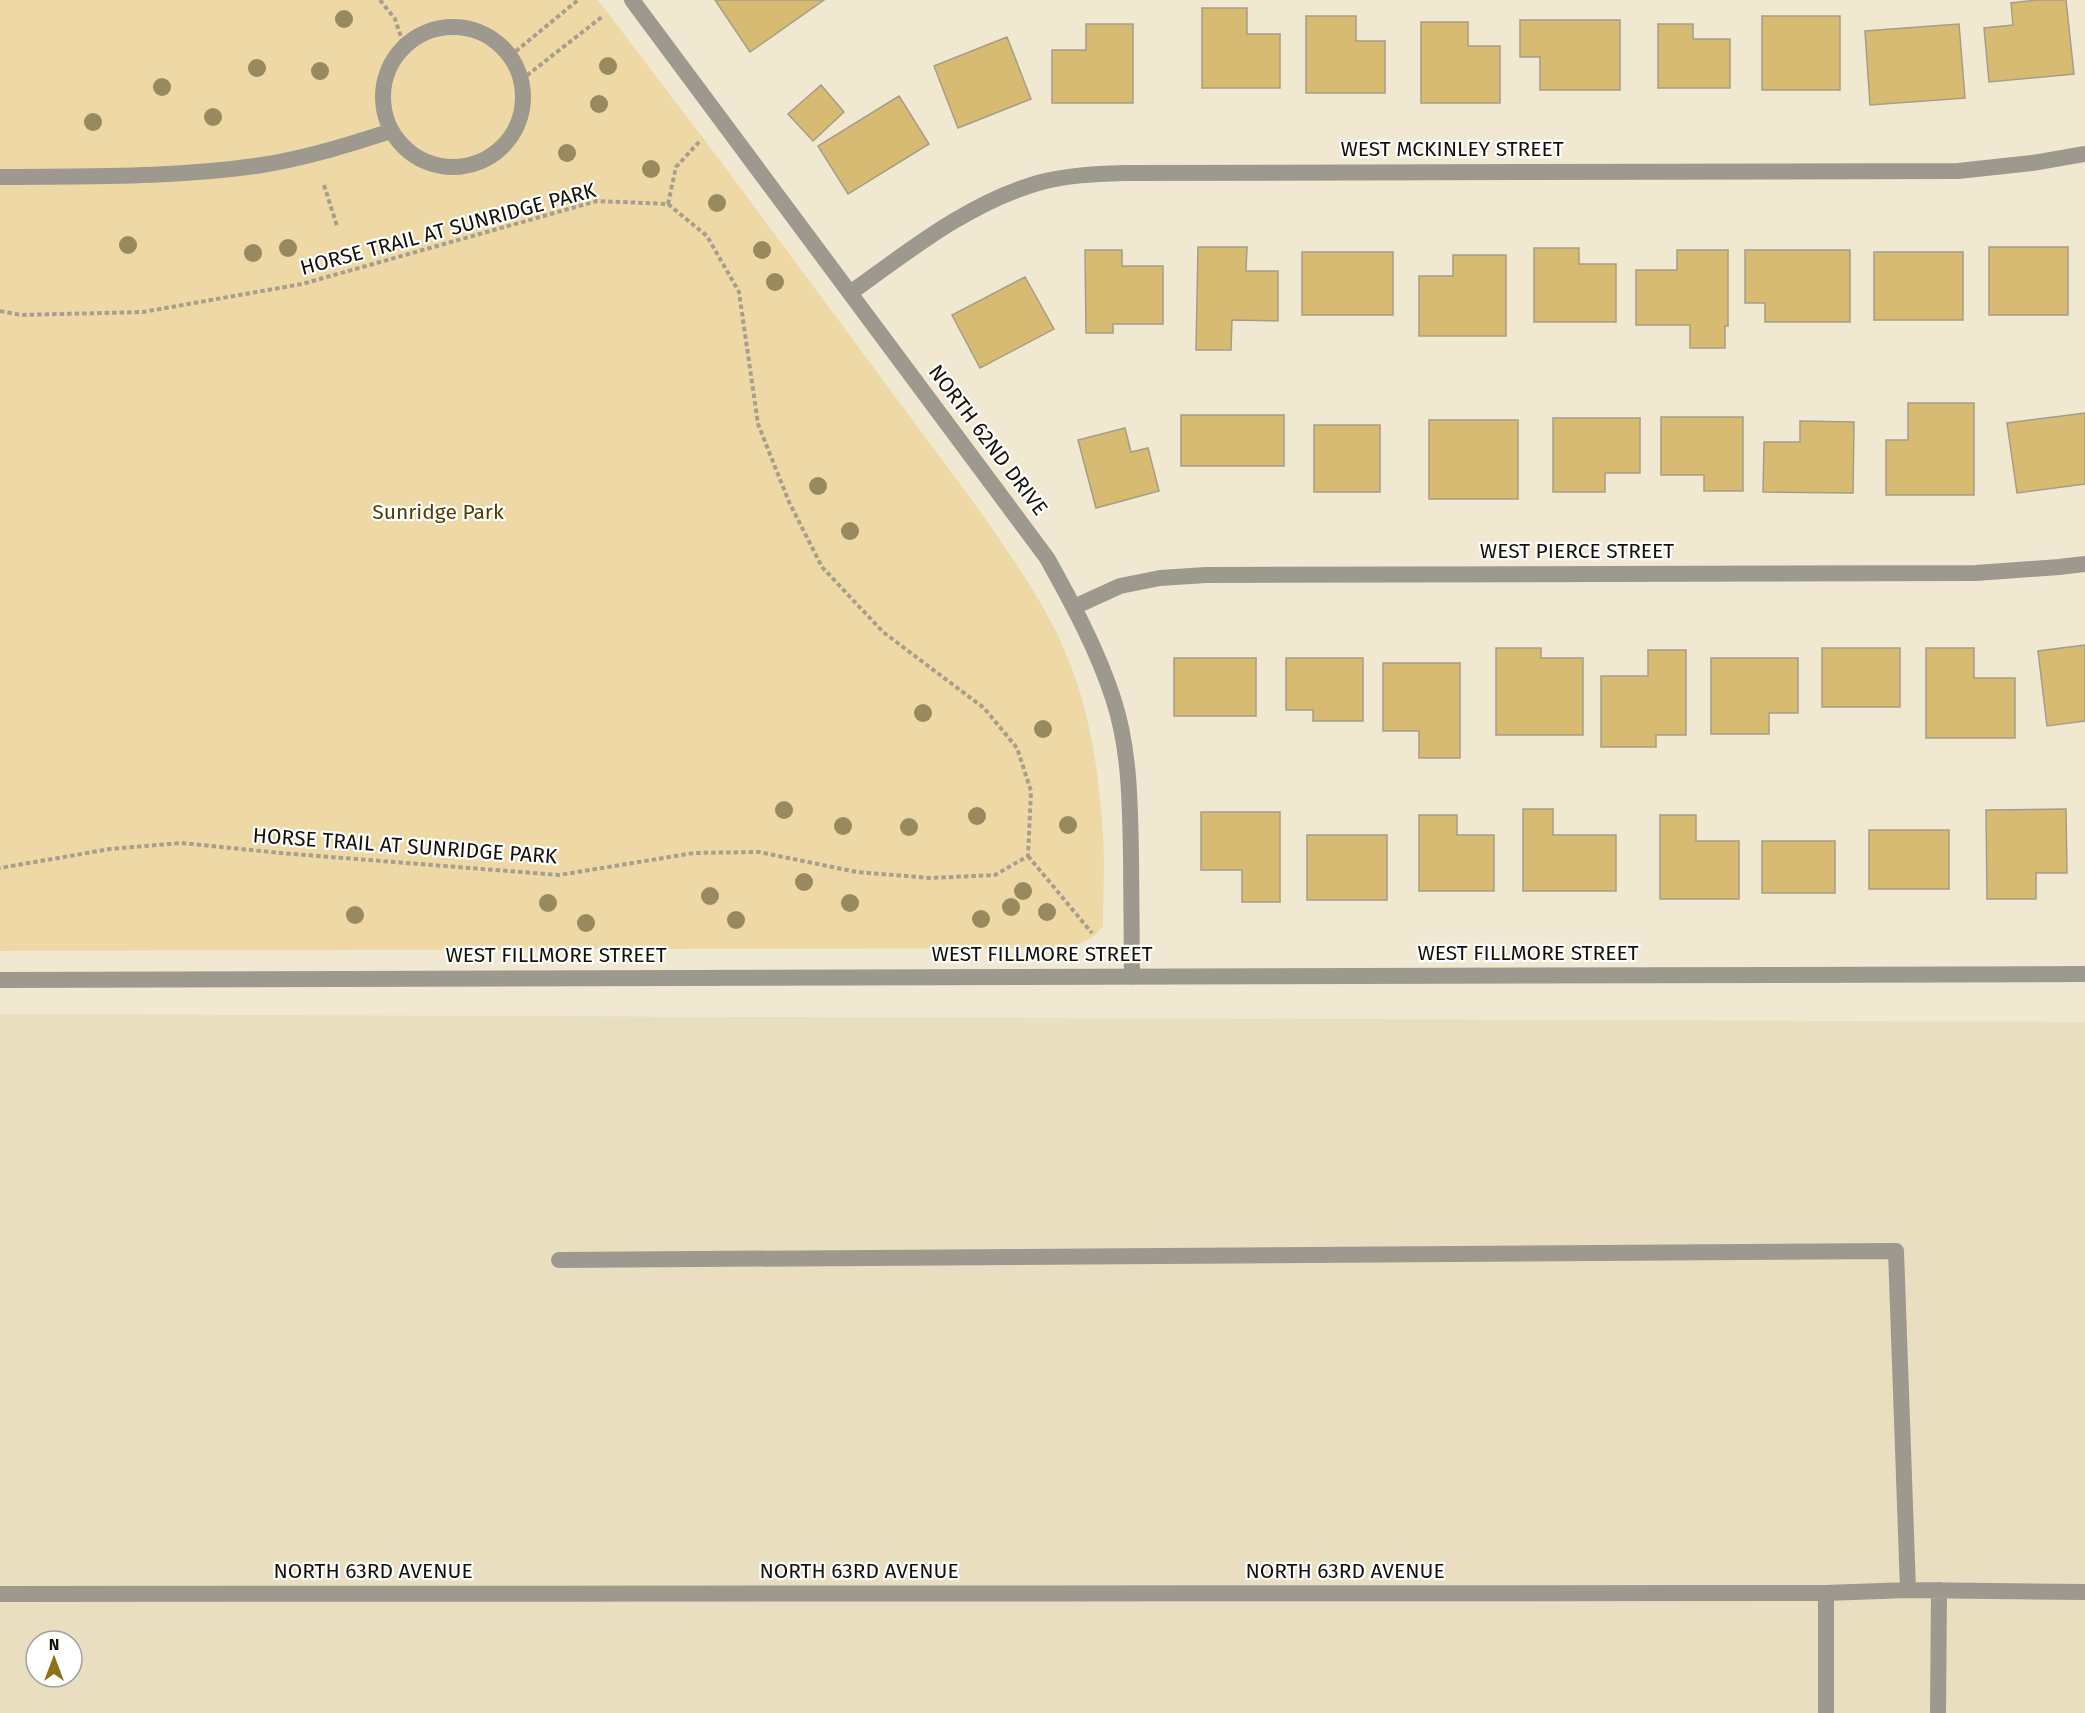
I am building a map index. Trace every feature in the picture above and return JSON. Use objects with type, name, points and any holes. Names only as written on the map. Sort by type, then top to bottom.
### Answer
[{"type":"street","name":"NORTH 62ND DRIVE","points":[[632,0],[1047,558],[1074,607],[1097,653],[1114,700],[1124,742],[1130,799],[1132,976]]},
{"type":"street","points":[[447,27],[471,29],[493,39],[510,56],[521,80],[523,100],[520,120],[510,138],[496,153],[478,163],[458,167],[438,166],[419,159],[402,147],[390,131],[383,109],[383,86],[390,64],[404,46],[424,33],[447,27]]},
{"type":"street","points":[[0,177],[143,176],[261,165],[315,155],[390,131]]},
{"type":"street","name":"WEST MCKINLEY STREET","points":[[850,293],[942,228],[981,206],[1039,182],[1077,175],[1125,172],[1958,171],[2032,163],[2085,154]]},
{"type":"street","name":"WEST PIERCE STREET","points":[[1074,607],[1120,586],[1160,578],[1206,575],[1976,573],[2085,564]]},
{"type":"street","name":"WEST FILLMORE STREET","points":[[0,980],[2085,974]]},
{"type":"street","points":[[559,1260],[1896,1251],[1908,1590]]},
{"type":"street","name":"NORTH 63RD AVENUE","points":[[0,1594],[1826,1593],[1908,1590],[2085,1592]]},
{"type":"street","points":[[1938,1713],[1939,1590]]},
{"type":"street","points":[[1826,1593],[1826,1713]]},
{"type":"path","points":[[380,0],[395,19],[404,46]]},
{"type":"path","points":[[510,56],[578,0]]},
{"type":"path","points":[[521,80],[603,16]]},
{"type":"path","points":[[699,142],[676,167],[668,204],[707,236],[739,292],[758,424],[789,502],[822,567],[883,632],[984,708],[1017,748],[1030,791],[1028,856],[1092,933]]},
{"type":"path","points":[[324,185],[337,226]]},
{"type":"path","name":"HORSE TRAIL AT SUNRIDGE PARK","points":[[0,311],[21,315],[143,312],[302,284],[597,201],[668,204]]},
{"type":"path","name":"HORSE TRAIL AT SUNRIDGE PARK","points":[[0,868],[110,849],[181,843],[559,875],[694,853],[759,852],[857,872],[930,878],[963,877],[995,875],[1028,856]]},
{"type":"shaded area","points":[[0,1014],[2085,1022],[2085,1713],[0,1713]]},
{"type":"green space","name":"Sunridge Park","points":[[0,0],[598,0],[977,507],[1045,610],[1075,677],[1094,755],[1104,845],[1103,926],[1100,930],[1088,940],[1068,948],[0,951]]},
{"type":"building","points":[[715,0],[824,0],[750,52]]},
{"type":"building","points":[[2066,0],[2074,74],[1989,82],[1984,28],[2013,25],[2011,3]]},
{"type":"building","points":[[1202,8],[1247,8],[1247,34],[1280,34],[1280,88],[1202,88]]},
{"type":"building","points":[[1306,16],[1356,16],[1356,41],[1385,41],[1385,93],[1306,93]]},
{"type":"building","points":[[1762,16],[1840,16],[1840,90],[1762,90]]},
{"type":"building","points":[[1520,20],[1620,20],[1620,90],[1540,90],[1540,57],[1520,57]]},
{"type":"building","points":[[1421,22],[1468,22],[1468,46],[1500,46],[1500,103],[1421,103]]},
{"type":"building","points":[[1086,24],[1133,24],[1133,103],[1052,103],[1052,50],[1086,50]]},
{"type":"building","points":[[1658,24],[1693,24],[1693,39],[1730,39],[1730,88],[1658,88]]},
{"type":"building","points":[[1959,24],[1965,98],[1870,105],[1865,31]]},
{"type":"building","points":[[1007,37],[1031,99],[958,128],[934,66]]},
{"type":"building","points":[[821,85],[844,112],[813,141],[788,114]]},
{"type":"building","points":[[899,96],[929,144],[848,194],[818,146]]},
{"type":"building","points":[[1198,247],[1247,247],[1246,271],[1278,271],[1278,321],[1232,320],[1231,350],[1196,350]]},
{"type":"building","points":[[1989,247],[2068,247],[2068,315],[1989,315]]},
{"type":"building","points":[[1534,248],[1579,248],[1579,264],[1616,264],[1616,322],[1534,322]]},
{"type":"building","points":[[1085,250],[1122,250],[1122,266],[1163,266],[1163,324],[1113,324],[1113,333],[1086,333]]},
{"type":"building","points":[[1677,250],[1728,250],[1728,326],[1725,326],[1725,348],[1690,348],[1690,325],[1636,325],[1636,270],[1677,270]]},
{"type":"building","points":[[1745,250],[1850,250],[1850,322],[1765,322],[1765,303],[1745,303]]},
{"type":"building","points":[[1302,252],[1393,252],[1393,315],[1302,315]]},
{"type":"building","points":[[1874,252],[1963,252],[1963,320],[1874,320]]},
{"type":"building","points":[[1453,255],[1506,255],[1506,336],[1419,336],[1419,276],[1453,276]]},
{"type":"building","points":[[1025,277],[1054,329],[980,368],[952,315]]},
{"type":"building","points":[[1908,403],[1974,403],[1974,495],[1886,495],[1886,440],[1908,440]]},
{"type":"building","points":[[2085,413],[2085,484],[2017,493],[2007,423]]},
{"type":"building","points":[[1181,415],[1284,415],[1284,466],[1181,466]]},
{"type":"building","points":[[1661,417],[1743,417],[1743,491],[1704,491],[1704,475],[1661,475]]},
{"type":"building","points":[[1553,418],[1640,418],[1640,473],[1605,473],[1605,492],[1553,492]]},
{"type":"building","points":[[1429,420],[1518,420],[1518,499],[1429,499]]},
{"type":"building","points":[[1800,421],[1854,422],[1853,493],[1763,492],[1764,442],[1800,442]]},
{"type":"building","points":[[1314,425],[1380,425],[1380,492],[1314,492]]},
{"type":"building","points":[[1125,428],[1131,452],[1148,448],[1159,491],[1096,508],[1078,440]]},
{"type":"building","points":[[2085,645],[2085,721],[2047,726],[2038,651]]},
{"type":"building","points":[[1496,648],[1541,648],[1541,658],[1583,658],[1583,735],[1496,735]]},
{"type":"building","points":[[1822,648],[1900,648],[1900,707],[1822,707]]},
{"type":"building","points":[[1926,648],[1974,648],[1974,678],[2015,678],[2015,738],[1926,738]]},
{"type":"building","points":[[1648,650],[1686,650],[1686,735],[1656,735],[1656,747],[1601,747],[1601,676],[1648,676]]},
{"type":"building","points":[[1174,658],[1256,658],[1256,716],[1174,716]]},
{"type":"building","points":[[1286,658],[1363,658],[1363,721],[1313,721],[1313,710],[1286,710]]},
{"type":"building","points":[[1711,658],[1798,658],[1798,713],[1769,713],[1769,734],[1711,734]]},
{"type":"building","points":[[1383,663],[1460,663],[1460,758],[1419,758],[1419,731],[1383,731]]},
{"type":"building","points":[[1523,809],[1553,809],[1553,835],[1616,835],[1616,891],[1523,891]]},
{"type":"building","points":[[2066,809],[2067,873],[2036,873],[2036,899],[1987,899],[1986,810]]},
{"type":"building","points":[[1201,812],[1280,812],[1280,902],[1242,902],[1242,870],[1201,870]]},
{"type":"building","points":[[1419,815],[1457,815],[1457,835],[1494,835],[1494,891],[1419,891]]},
{"type":"building","points":[[1660,815],[1696,815],[1696,841],[1739,841],[1739,899],[1660,899]]},
{"type":"building","points":[[1869,830],[1949,830],[1949,889],[1869,889]]},
{"type":"building","points":[[1307,835],[1387,835],[1387,900],[1307,900]]},
{"type":"building","points":[[1762,841],[1835,841],[1835,893],[1762,893]]}]
